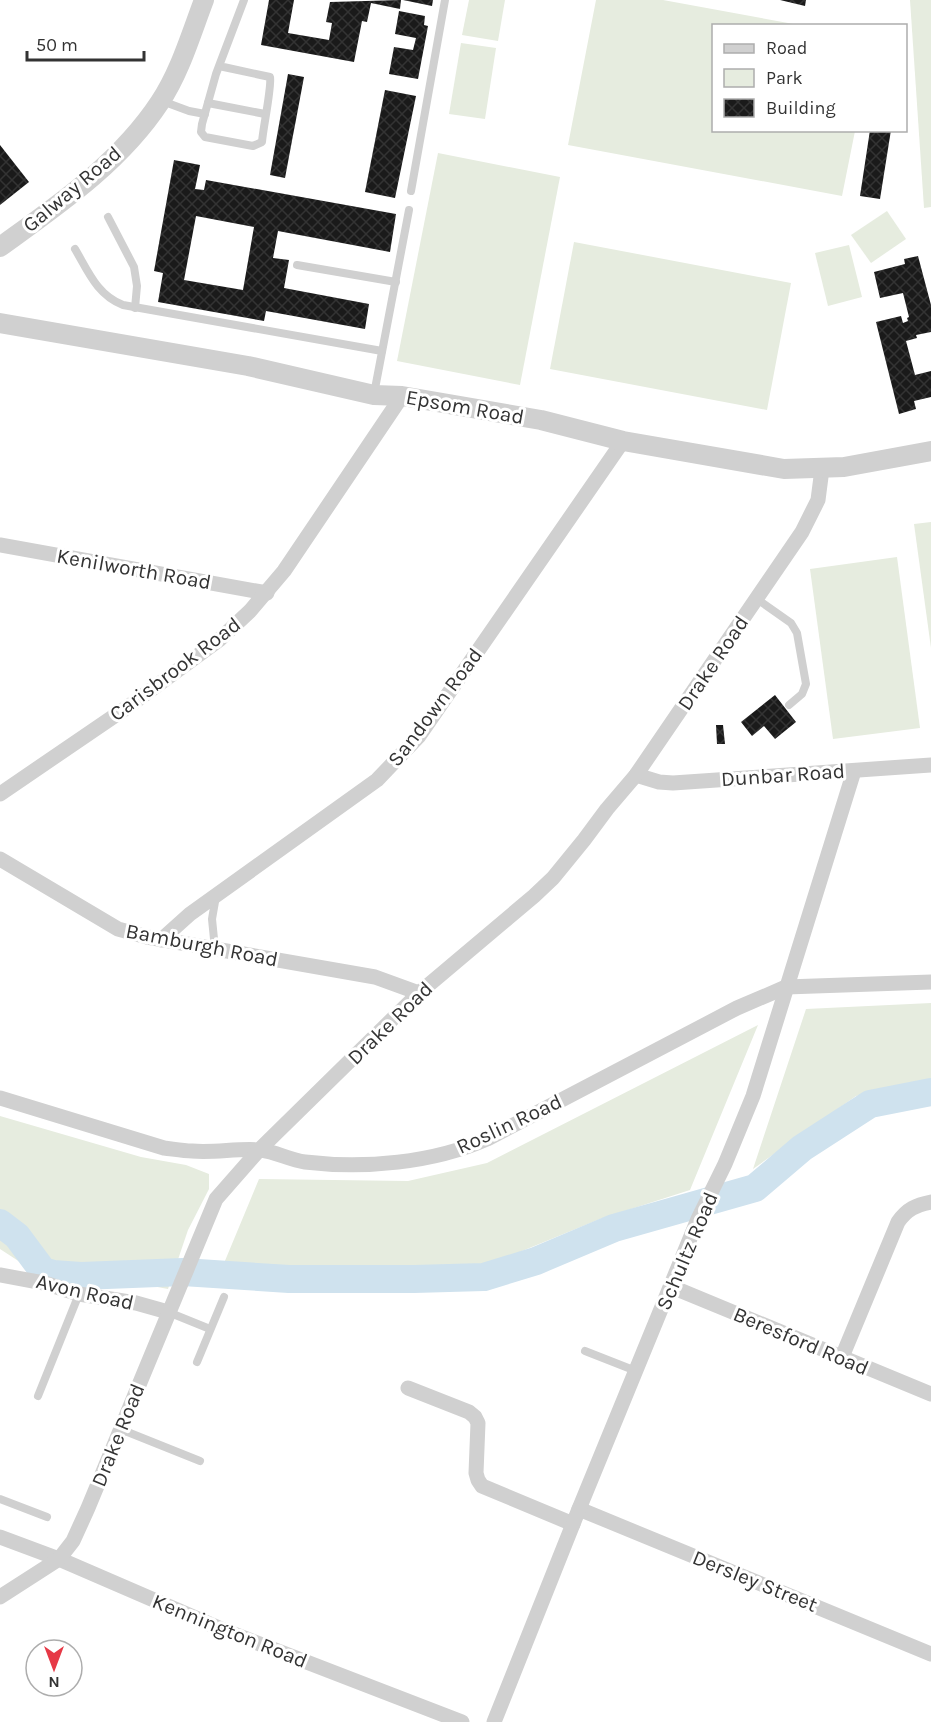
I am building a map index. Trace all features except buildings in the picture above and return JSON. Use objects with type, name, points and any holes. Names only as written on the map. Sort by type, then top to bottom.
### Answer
[{"type":"street","name":"Galway Road","points":[[0,247],[82,186],[113,159],[142,126],[161,100],[178,66],[204,0]]},
{"type":"street","name":"Epsom Road","points":[[0,323],[248,366],[374,395],[402,396],[541,420],[623,441],[784,470],[822,469],[883,461],[931,451]]},
{"type":"street","name":"Carisbrook Road","points":[[0,794],[201,655],[234,628],[284,572],[402,396]]},
{"type":"street","name":"Sandown Road","points":[[161,940],[217,894],[362,792],[402,755],[425,727],[623,441]]},
{"type":"street","name":"Drake Road","points":[[0,1597],[59,1559],[73,1541],[216,1198],[259,1150],[419,993],[553,878],[636,775],[757,599],[813,513],[818,500],[822,469]]},
{"type":"street","name":"Kenilworth Road","points":[[0,545],[267,593]]},
{"type":"street","name":"Dunbar Road","points":[[636,775],[659,782],[673,783],[931,765]]},
{"type":"street","name":"Schultz Road","points":[[494,1722],[698,1219],[725,1164],[753,1096],[854,771]]},
{"type":"street","name":"Bamburgh Road","points":[[0,859],[118,929],[161,940],[375,977],[419,993]]},
{"type":"street","name":"Roslin Road","points":[[0,1098],[164,1148],[193,1151],[259,1150],[278,1153],[303,1162],[352,1165],[439,1156],[464,1149],[737,1008],[786,987],[931,982]]},
{"type":"street","points":[[843,1357],[898,1222],[904,1212],[931,1202]]},
{"type":"street","name":"Avon Road","points":[[0,1275],[44,1283],[79,1294],[136,1303],[168,1312]]},
{"type":"street","name":"Beresford Road","points":[[672,1287],[931,1394]]},
{"type":"street","points":[[408,1388],[469,1412],[475,1417],[478,1423],[476,1473],[482,1486],[573,1524]]},
{"type":"street","name":"Dersley Street","points":[[579,1509],[931,1654]]},
{"type":"street","name":"Kennington Road","points":[[0,1537],[59,1559],[221,1629],[462,1722]]},
{"type":"lane","points":[[219,66],[265,74],[270,77],[262,142],[253,146],[205,137],[201,132],[219,66],[244,0]]},
{"type":"lane","points":[[411,191],[445,0]]},
{"type":"lane","points":[[161,100],[189,111],[205,114]]},
{"type":"lane","points":[[208,103],[264,114]]},
{"type":"lane","points":[[374,395],[408,210]]},
{"type":"lane","points":[[108,217],[134,267],[137,286],[135,308]]},
{"type":"lane","points":[[75,249],[99,290],[116,302],[135,308],[382,351]]},
{"type":"lane","points":[[297,265],[396,282]]},
{"type":"lane","points":[[757,599],[791,623],[797,633],[806,684],[802,694],[789,705]]},
{"type":"lane","points":[[215,949],[212,920],[217,894]]},
{"type":"lane","points":[[38,1396],[79,1294]]},
{"type":"lane","points":[[197,1362],[224,1297]]},
{"type":"lane","points":[[168,1312],[210,1329]]},
{"type":"lane","points":[[585,1352],[636,1371]]},
{"type":"lane","points":[[120,1430],[200,1461]]},
{"type":"lane","points":[[0,1499],[47,1517]]},
{"type":"green space","points":[[469,0],[505,0],[498,41],[462,35]]},
{"type":"green space","points":[[596,0],[663,0],[794,24],[712,24],[712,132],[855,132],[842,196],[568,145]]},
{"type":"green space","points":[[910,0],[931,0],[931,207],[924,208]]},
{"type":"green space","points":[[461,43],[496,48],[485,119],[449,114]]},
{"type":"green space","points":[[438,153],[560,177],[520,385],[397,361]]},
{"type":"green space","points":[[887,211],[906,239],[871,263],[851,235]]},
{"type":"green space","points":[[574,242],[791,283],[767,410],[550,369]]},
{"type":"green space","points":[[849,245],[862,297],[828,306],[815,253]]},
{"type":"green space","points":[[931,522],[931,648],[914,524]]},
{"type":"green space","points":[[897,557],[920,728],[833,739],[810,569]]},
{"type":"green space","points":[[931,1003],[931,1081],[856,1096],[753,1169],[806,1009]]},
{"type":"green space","points":[[758,1025],[690,1190],[600,1219],[471,1272],[222,1268],[259,1179],[408,1181],[487,1163]]},
{"type":"green space","points":[[0,1116],[141,1157],[186,1165],[209,1174],[209,1189],[188,1230],[168,1289],[152,1286],[111,1288],[43,1277],[0,1249]]},
{"type":"waterway","points":[[0,1223],[17,1236],[43,1271],[53,1274],[81,1276],[183,1272],[289,1279],[484,1277],[536,1261],[614,1228],[755,1188],[802,1148],[870,1104],[931,1092]]}]
